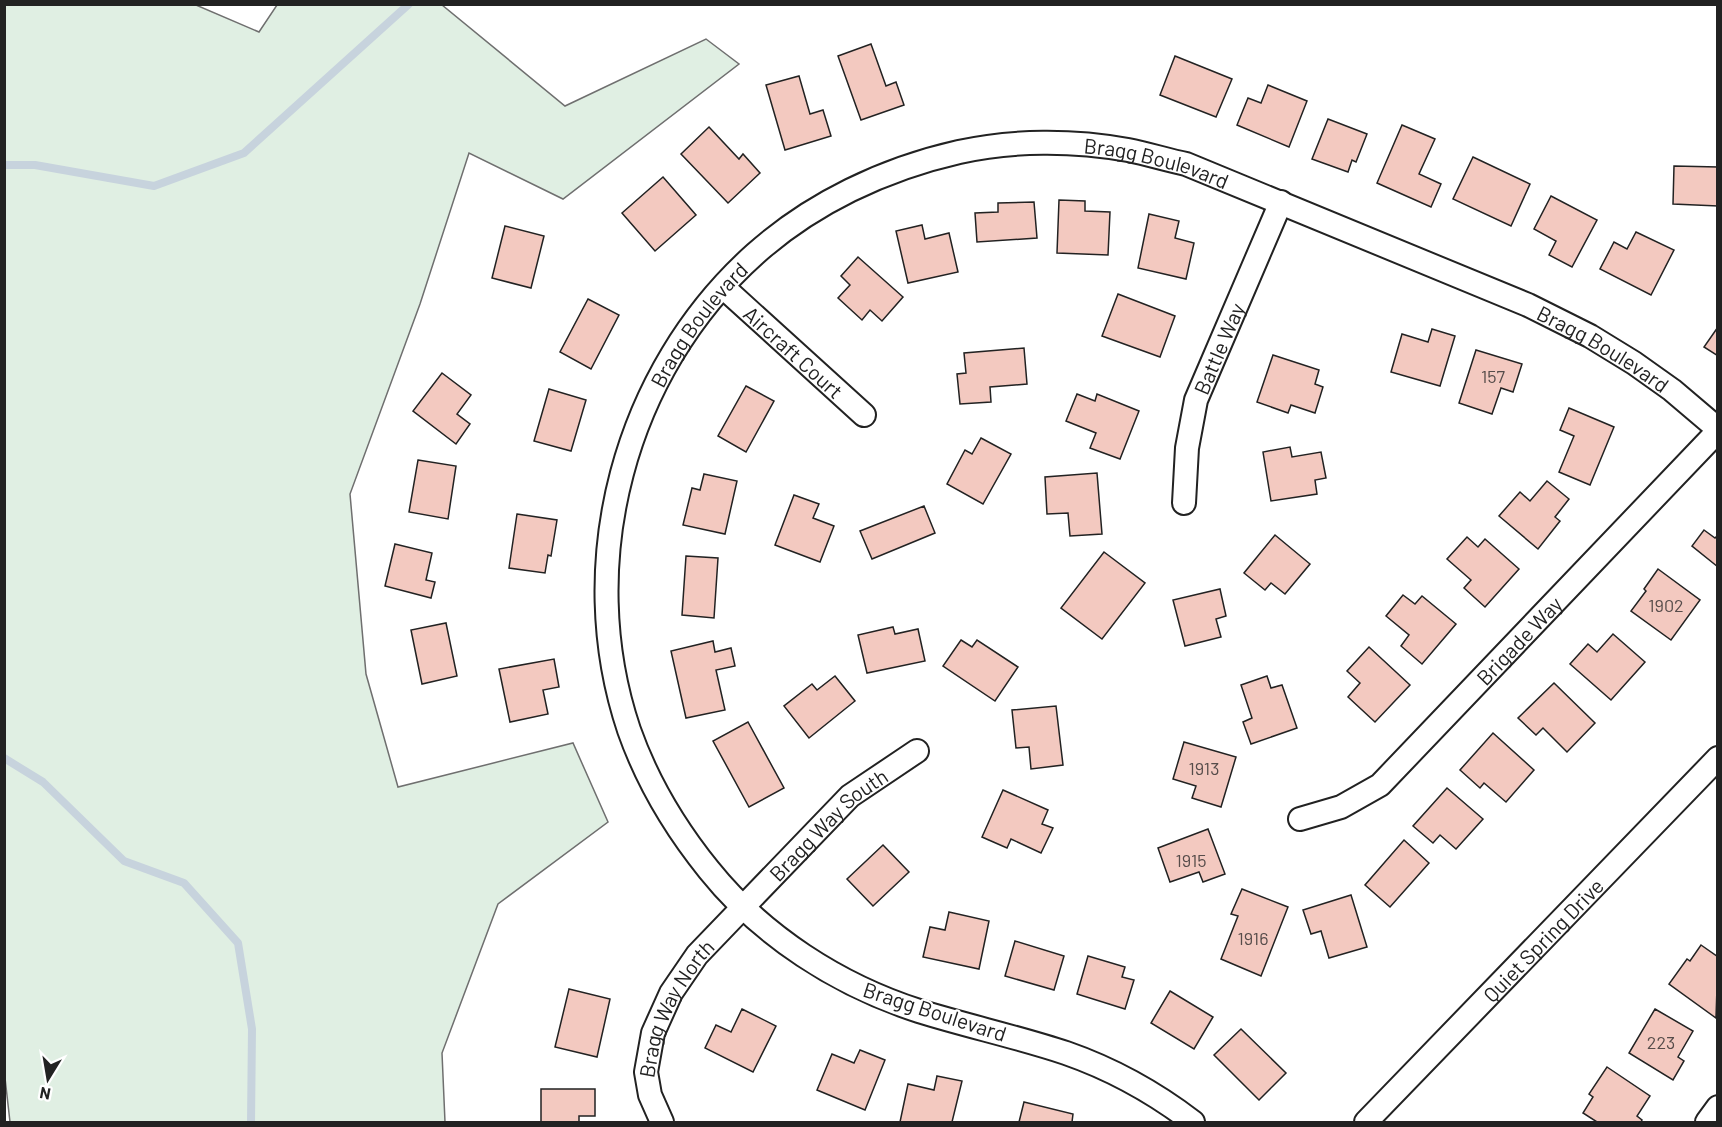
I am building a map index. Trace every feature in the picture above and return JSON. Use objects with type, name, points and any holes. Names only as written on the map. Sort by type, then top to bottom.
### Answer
[{"type":"street","name":"Bragg Boulevard","points":[[1193,1122],[1123,1077],[1069,1054],[917,1010],[856,986],[805,957],[772,933],[712,874],[683,836],[663,804],[644,768],[629,730],[620,696],[611,655],[606,559],[612,514],[622,468],[641,416],[665,366],[697,316],[755,255],[792,226],[832,200],[868,181],[961,151],[1016,144],[1067,143],[1127,150],[1186,164],[1528,305],[1590,336],[1672,390],[1718,430]]},
{"type":"street","name":"Battle Way","points":[[1184,503],[1187,448],[1196,400],[1281,202]]},
{"type":"street","name":"Aircraft Court","points":[[723,287],[864,415]]},
{"type":"street","name":"Brigade Way","points":[[1300,819],[1341,807],[1380,785],[1718,430]]},
{"type":"street","name":"Bragg Way South","points":[[744,907],[850,796],[917,751]]},
{"type":"street","name":"Quiet Spring Drive","points":[[1366,1122],[1718,758]]},
{"type":"street","name":"Bragg Way North","points":[[662,1122],[650,1095],[646,1072],[654,1033],[671,993],[697,955],[744,907]]},
{"type":"street","points":[[1707,1122],[1718,1107]]},
{"type":"green space","points":[[4,5],[196,5],[259,32],[277,5],[442,5],[565,106],[706,39],[739,64],[563,199],[469,153],[420,304],[350,494],[366,674],[398,787],[573,743],[608,822],[498,904],[442,1053],[445,1122],[10,1122],[4,1069]]},
{"type":"building","points":[[871,44],[886,86],[896,82],[904,105],[861,120],[838,56]]},
{"type":"building","points":[[1175,56],[1232,79],[1216,117],[1160,95]]},
{"type":"building","points":[[799,76],[810,114],[823,110],[831,136],[785,150],[766,85]]},
{"type":"building","points":[[1268,85],[1307,101],[1289,147],[1237,125],[1248,98],[1261,103]]},
{"type":"building","points":[[1328,119],[1367,134],[1356,162],[1352,160],[1348,172],[1312,159]]},
{"type":"building","points":[[1402,125],[1435,139],[1419,174],[1441,184],[1431,207],[1377,183]]},
{"type":"building","points":[[709,127],[739,159],[743,154],[760,173],[728,203],[681,154]]},
{"type":"building","points":[[1473,157],[1530,184],[1511,226],[1453,199]]},
{"type":"building","points":[[1674,166],[1718,167],[1718,206],[1673,204]]},
{"type":"building","points":[[663,177],[696,215],[655,251],[622,213]]},
{"type":"building","points":[[1551,196],[1597,220],[1572,267],[1549,255],[1556,241],[1534,229]]},
{"type":"building","points":[[1059,200],[1085,201],[1085,211],[1110,212],[1108,255],[1057,253]]},
{"type":"building","points":[[1034,202],[1037,238],[977,242],[975,213],[998,212],[998,203]]},
{"type":"building","points":[[1149,214],[1179,221],[1175,238],[1194,243],[1186,279],[1138,268]]},
{"type":"building","points":[[922,225],[925,239],[949,233],[958,272],[908,283],[896,231]]},
{"type":"building","points":[[505,226],[544,236],[531,288],[492,278]]},
{"type":"building","points":[[1636,232],[1674,250],[1651,295],[1600,269],[1614,242],[1627,249]]},
{"type":"building","points":[[858,257],[903,297],[882,321],[870,310],[862,320],[838,298],[850,285],[841,276]]},
{"type":"building","points":[[1118,294],[1175,316],[1160,357],[1102,336]]},
{"type":"building","points":[[588,299],[619,315],[591,369],[560,352]]},
{"type":"building","points":[[1718,327],[1718,356],[1704,347]]},
{"type":"building","points":[[1432,329],[1455,336],[1440,386],[1391,372],[1402,334],[1428,342]]},
{"type":"building","points":[[1024,348],[1027,384],[990,387],[991,402],[960,404],[957,374],[966,373],[964,353]]},
{"type":"building","points":[[1476,350],[1522,364],[1513,392],[1501,388],[1492,414],[1459,403]]},
{"type":"building","points":[[1273,355],[1319,370],[1315,384],[1323,387],[1315,413],[1291,405],[1288,413],[1257,402]]},
{"type":"building","points":[[442,373],[471,395],[457,414],[470,424],[456,444],[413,411]]},
{"type":"building","points":[[746,386],[774,401],[746,452],[718,436]]},
{"type":"building","points":[[549,389],[586,400],[571,451],[534,441]]},
{"type":"building","points":[[1077,394],[1095,401],[1097,394],[1139,411],[1120,459],[1090,448],[1096,433],[1066,421]]},
{"type":"building","points":[[1569,408],[1614,427],[1590,485],[1559,472],[1574,436],[1560,430]]},
{"type":"building","points":[[981,438],[1011,454],[983,504],[947,484],[965,450],[972,454]]},
{"type":"building","points":[[1290,447],[1292,457],[1321,452],[1326,478],[1315,480],[1317,494],[1271,501],[1263,452]]},
{"type":"building","points":[[418,460],[456,466],[448,519],[409,512]]},
{"type":"building","points":[[1097,473],[1102,534],[1070,536],[1068,513],[1047,514],[1045,477]]},
{"type":"building","points":[[704,474],[737,481],[725,534],[683,525],[692,488],[700,490]]},
{"type":"building","points":[[1547,481],[1569,499],[1555,517],[1560,521],[1538,549],[1499,516],[1520,492],[1530,501]]},
{"type":"building","points":[[794,495],[819,504],[813,518],[834,526],[820,562],[775,545]]},
{"type":"building","points":[[924,506],[935,533],[872,559],[860,531]]},
{"type":"building","points":[[517,514],[557,520],[551,556],[548,555],[545,573],[509,568]]},
{"type":"building","points":[[1704,530],[1715,538],[1718,535],[1718,567],[1692,546]]},
{"type":"building","points":[[1275,535],[1310,564],[1285,594],[1271,583],[1265,590],[1244,573]]},
{"type":"building","points":[[1467,537],[1478,547],[1485,539],[1519,569],[1485,607],[1464,588],[1471,580],[1447,559]]},
{"type":"building","points":[[395,544],[432,553],[426,580],[435,582],[431,598],[385,586]]},
{"type":"building","points":[[1104,552],[1145,583],[1102,639],[1061,608]]},
{"type":"building","points":[[686,556],[718,558],[714,618],[682,615]]},
{"type":"building","points":[[1658,569],[1700,600],[1671,640],[1631,611],[1646,591],[1644,589]]},
{"type":"building","points":[[1220,589],[1226,616],[1216,619],[1221,637],[1185,646],[1173,600]]},
{"type":"building","points":[[1403,595],[1415,604],[1422,596],[1456,624],[1422,664],[1401,646],[1409,635],[1386,616]]},
{"type":"building","points":[[446,623],[457,676],[422,684],[411,630]]},
{"type":"building","points":[[893,627],[895,634],[918,629],[925,661],[867,673],[858,635]]},
{"type":"building","points":[[1613,634],[1645,662],[1611,700],[1570,664],[1588,644],[1597,652]]},
{"type":"building","points":[[961,640],[972,647],[977,640],[1018,667],[995,701],[943,666]]},
{"type":"building","points":[[713,641],[715,652],[731,648],[735,666],[716,670],[725,710],[686,718],[671,651]]},
{"type":"building","points":[[1369,647],[1410,685],[1375,722],[1348,697],[1360,683],[1347,671]]},
{"type":"building","points":[[554,659],[559,687],[543,690],[548,714],[510,722],[499,669]]},
{"type":"building","points":[[835,676],[855,701],[809,738],[784,706],[812,684],[817,690]]},
{"type":"building","points":[[1267,676],[1271,688],[1282,685],[1297,728],[1251,744],[1243,722],[1252,718],[1241,685]]},
{"type":"building","points":[[1554,683],[1595,723],[1567,752],[1543,728],[1536,735],[1518,718]]},
{"type":"building","points":[[1056,706],[1063,765],[1031,769],[1029,747],[1016,748],[1012,710]]},
{"type":"building","points":[[748,722],[784,788],[749,807],[713,741]]},
{"type":"building","points":[[1493,733],[1534,770],[1506,802],[1484,783],[1480,788],[1460,770]]},
{"type":"building","points":[[1184,742],[1236,757],[1221,807],[1192,798],[1196,786],[1173,779]]},
{"type":"building","points":[[1447,788],[1483,819],[1456,849],[1440,835],[1433,843],[1413,826]]},
{"type":"building","points":[[1003,790],[1048,810],[1042,824],[1053,828],[1041,853],[1011,839],[1007,848],[982,837]]},
{"type":"building","points":[[1208,829],[1225,874],[1203,882],[1199,872],[1170,882],[1158,848]]},
{"type":"building","points":[[1404,840],[1429,863],[1390,907],[1365,885]]},
{"type":"building","points":[[883,845],[909,872],[873,906],[847,879]]},
{"type":"building","points":[[1242,889],[1288,907],[1261,976],[1221,959],[1238,916],[1231,914]]},
{"type":"building","points":[[1351,895],[1367,947],[1329,958],[1321,931],[1311,934],[1303,910]]},
{"type":"building","points":[[949,912],[989,921],[979,969],[923,957],[930,927],[945,930]]},
{"type":"building","points":[[1015,941],[1064,956],[1054,990],[1005,976]]},
{"type":"building","points":[[1701,945],[1718,957],[1716,1018],[1669,984],[1687,959],[1690,961]]},
{"type":"building","points":[[1088,956],[1125,967],[1122,977],[1134,980],[1125,1009],[1077,994]]},
{"type":"building","points":[[569,989],[610,999],[597,1057],[555,1047]]},
{"type":"building","points":[[1170,991],[1213,1017],[1194,1049],[1151,1023]]},
{"type":"building","points":[[742,1009],[776,1026],[753,1072],[705,1048],[716,1025],[731,1032]]},
{"type":"building","points":[[1655,1009],[1693,1031],[1678,1057],[1684,1061],[1673,1080],[1629,1053]]},
{"type":"building","points":[[1241,1029],[1286,1073],[1259,1100],[1214,1055]]},
{"type":"building","points":[[860,1050],[885,1060],[865,1110],[817,1090],[832,1054],[854,1063]]},
{"type":"building","points":[[1607,1067],[1650,1096],[1637,1116],[1642,1120],[1641,1122],[1597,1122],[1583,1113],[1593,1097],[1589,1094]]},
{"type":"building","points":[[937,1076],[962,1081],[952,1122],[900,1122],[908,1084],[934,1090]]},
{"type":"building","points":[[541,1089],[595,1089],[595,1116],[579,1116],[579,1122],[541,1122]]},
{"type":"building","points":[[1024,1102],[1073,1114],[1072,1122],[1019,1122]]},
{"type":"waterway","points":[[4,165],[35,165],[154,186],[244,153],[409,4]]},
{"type":"waterway","points":[[4,758],[43,782],[124,861],[184,883],[238,943],[252,1029],[251,1122]]}]
